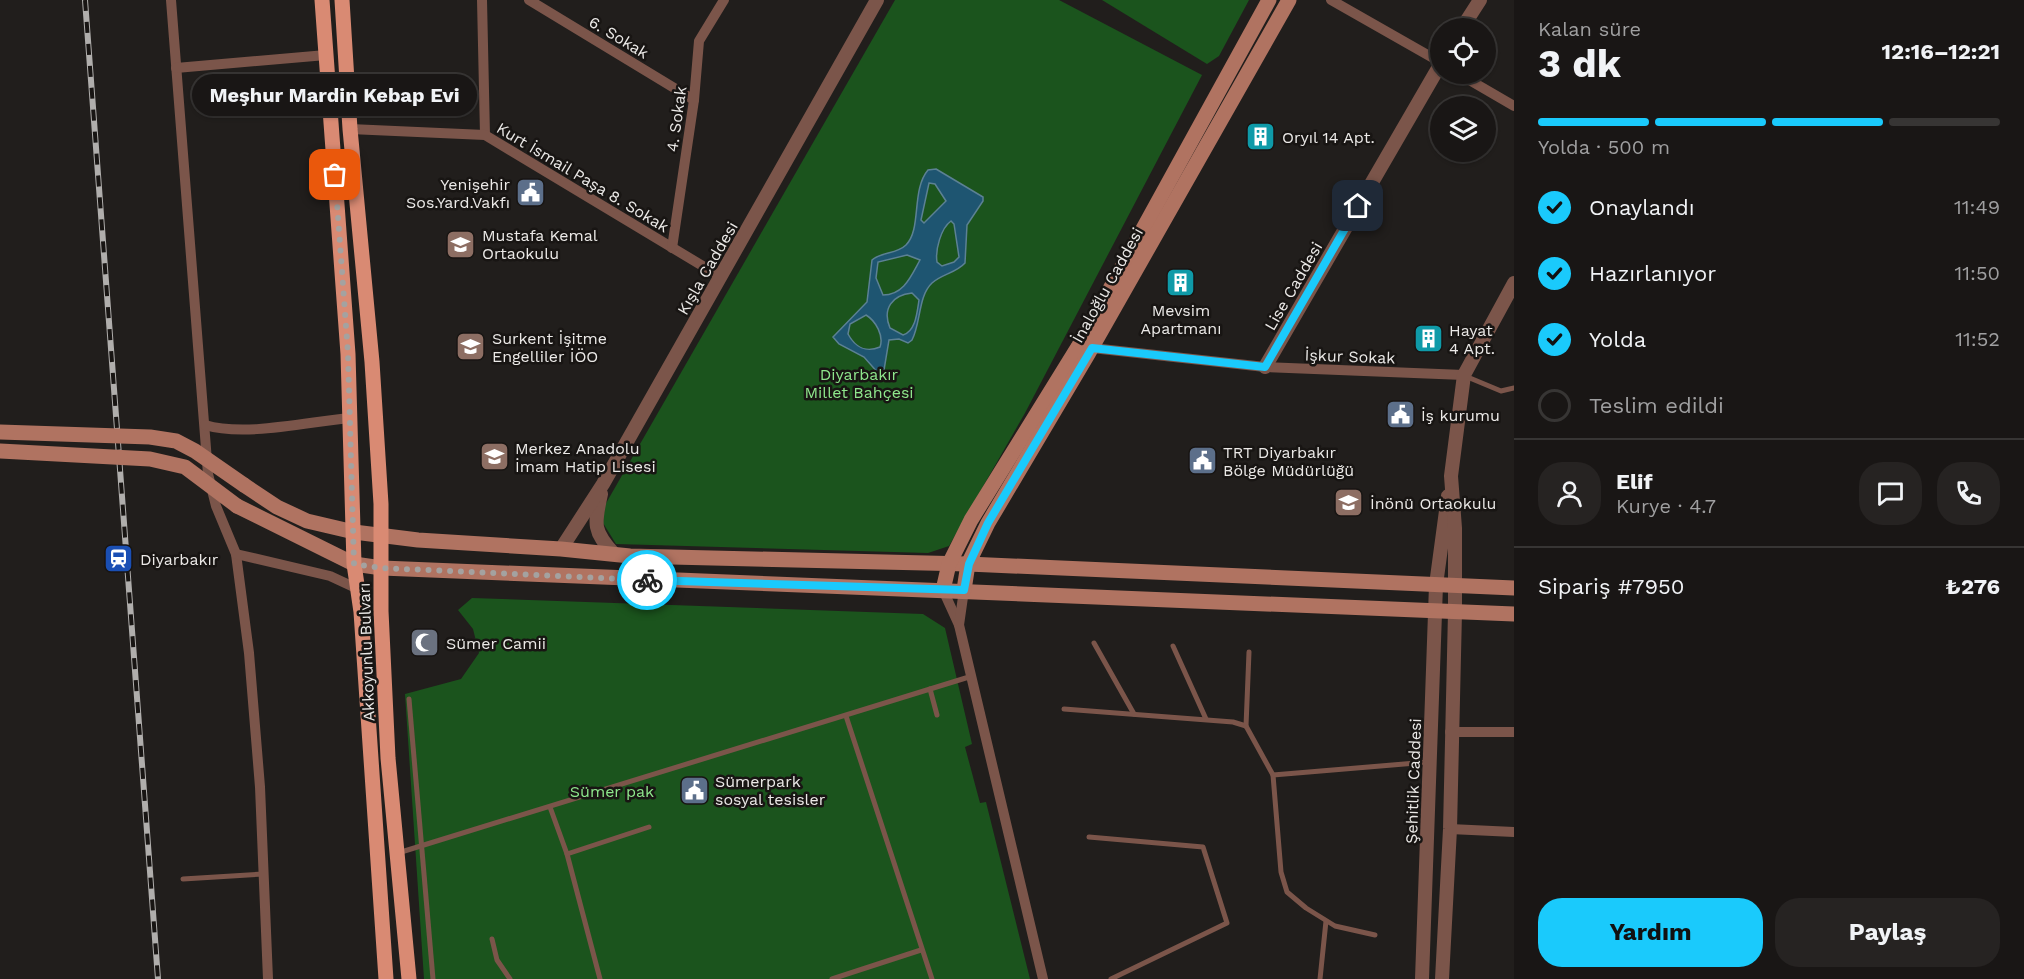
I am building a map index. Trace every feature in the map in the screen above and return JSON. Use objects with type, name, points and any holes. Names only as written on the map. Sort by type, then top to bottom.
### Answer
[{"type":"main road","name":"Akkoyunlu Bulvarı","points":[[322,0],[347,342],[354,564],[358,589],[386,979]]},
{"type":"main road","name":"Akkoyunlu Bulvarı","points":[[342,0],[350,129],[372,362],[382,536],[381,611],[388,758],[409,979]]},
{"type":"main road","name":"İnaloğlu Caddesi","points":[[944,590],[949,564],[971,520],[1078,347],[1269,0]]},
{"type":"main road","name":"İnaloğlu Caddesi","points":[[964,590],[969,564],[988,523],[1092,348],[1289,0]]},
{"type":"main road","points":[[0,432],[150,437],[176,441],[195,450],[277,507],[307,521],[382,536],[614,554],[969,564],[1514,588]]},
{"type":"main road","points":[[0,451],[150,459],[185,467],[237,506],[354,564],[382,568],[1514,614]]},
{"type":"street","points":[[171,0],[208,474],[216,506],[236,554],[249,653],[260,788],[268,979]]},
{"type":"street","points":[[482,0],[485,135]]},
{"type":"street","name":"6. Sokak","points":[[529,0],[694,100]]},
{"type":"street","name":"4. Sokak","points":[[672,248],[694,100],[699,41],[724,0]]},
{"type":"street","name":"Kışla Caddesi","points":[[561,549],[603,484],[877,0]]},
{"type":"street","points":[[1331,0],[1430,58]]},
{"type":"street","points":[[1468,18],[1479,0]]},
{"type":"street","points":[[176,68],[326,55]]},
{"type":"street","name":"Lise Caddesi","points":[[1265,367],[1430,81]]},
{"type":"street","points":[[1476,84],[1514,106]]},
{"type":"street","name":"Kurt İsmail Paşa 8. Sokak","points":[[350,129],[485,135],[721,277]]},
{"type":"street","points":[[1442,979],[1450,829],[1450,732],[1455,612],[1451,476],[1464,375],[1514,283]]},
{"type":"street","name":"İşkur Sokak","points":[[1092,348],[1265,367],[1464,375]]},
{"type":"street","points":[[205,425],[219,429],[248,428],[349,418]]},
{"type":"street","name":"Şehitlik Caddesi","points":[[1422,979],[1437,612],[1436,585],[1451,476]]},
{"type":"street","points":[[603,484],[594,522],[600,538],[614,554]]},
{"type":"street","points":[[236,554],[330,576],[358,589]]},
{"type":"street","points":[[944,590],[959,625],[969,677],[1043,979]]},
{"type":"street","points":[[959,625],[964,590]]},
{"type":"street","points":[[1450,732],[1514,732]]},
{"type":"street","points":[[1450,829],[1514,831]]},
{"type":"lane","points":[[1464,375],[1501,391],[1514,388]]},
{"type":"lane","points":[[1094,643],[1134,714]]},
{"type":"lane","points":[[1173,646],[1206,719]]},
{"type":"lane","points":[[1249,652],[1245,726],[1273,775],[1281,872],[1287,892],[1335,926],[1375,935]]},
{"type":"lane","points":[[397,853],[969,677]]},
{"type":"lane","points":[[930,689],[937,715]]},
{"type":"lane","points":[[409,699],[433,979]]},
{"type":"lane","points":[[1064,709],[1206,719],[1233,722],[1245,726]]},
{"type":"lane","points":[[846,716],[932,979]]},
{"type":"lane","points":[[1273,775],[1430,761]]},
{"type":"lane","points":[[550,807],[567,854],[600,979]]},
{"type":"lane","points":[[567,854],[649,827]]},
{"type":"lane","points":[[1089,837],[1203,847],[1227,923],[1111,979]]},
{"type":"lane","points":[[183,879],[263,874]]},
{"type":"lane","points":[[1320,979],[1326,921]]},
{"type":"lane","points":[[492,939],[497,960],[510,979]]},
{"type":"lane","points":[[832,979],[921,950]]},
{"type":"green space","name":"Diyarbakır Millet Bahçesi","points":[[895,0],[1059,0],[1202,75],[1025,413],[949,546],[928,553],[616,544],[603,523],[605,505]]},
{"type":"green space","points":[[1102,0],[1249,0],[1219,56],[1207,64]]},
{"type":"green space","name":"Sümer pak","points":[[472,598],[923,614],[945,628],[972,744],[965,747],[980,803],[986,802],[1030,979],[424,979],[405,694],[461,679],[479,653],[473,629],[458,610]]},
{"type":"water","points":[[936,169],[983,197],[983,201],[967,225],[965,263],[927,288],[912,340],[908,343],[899,339],[889,340],[884,370],[879,374],[864,357],[839,344],[833,337],[867,302],[872,260],[902,248],[911,238],[920,188],[928,170]],"holes":[[[929,183],[935,184],[946,201],[924,223],[921,220]],[[951,221],[954,224],[959,257],[954,262],[942,266],[937,262],[937,252],[939,240]],[[907,255],[920,260],[902,288],[883,295],[876,278],[878,262]],[[912,293],[919,300],[911,330],[903,335],[890,328],[887,315],[891,304],[899,297]],[[866,315],[878,329],[881,338],[880,347],[861,348],[848,334],[850,324]]]},
{"type":"railway","points":[[85,0],[158,979]]},
{"type":"way so far","points":[[335,175],[348,354],[354,564],[382,568],[647,580]]},
{"type":"place","name":"Oryıl 14 Apt.","points":[[1261,137]]},
{"type":"place","name":"Meşhur Mardin Kebap Evi","points":[[335,175]]},
{"type":"place","name":"Yenişehir Sos.Yard.Vakfı","points":[[531,193]]},
{"type":"place","name":"Mustafa Kemal Ortaokulu","points":[[461,244]]},
{"type":"place","name":"Mevsim Apartmanı","points":[[1181,282]]},
{"type":"place","name":"Hayat 4 Apt.","points":[[1428,339]]},
{"type":"place","name":"Surkent İşitme Engelliler İÖO","points":[[471,347]]},
{"type":"place","name":"İş kurumu","points":[[1400,415]]},
{"type":"place","name":"Merkez Anadolu İmam Hatip Lisesi","points":[[494,457]]},
{"type":"place","name":"TRT Diyarbakır Bölge Müdürlüğü","points":[[1202,461]]},
{"type":"place","name":"İnönü Ortaokulu","points":[[1349,503]]},
{"type":"place","name":"Diyarbakır","points":[[119,559]]},
{"type":"place","name":"Sümer Camii","points":[[425,643]]},
{"type":"place","name":"Sümerpark sosyal tesisler","points":[[694,790]]},
{"type":"route","points":[[647,580],[964,590],[969,564],[988,523],[1092,348],[1265,367],[1358,206]]}]
